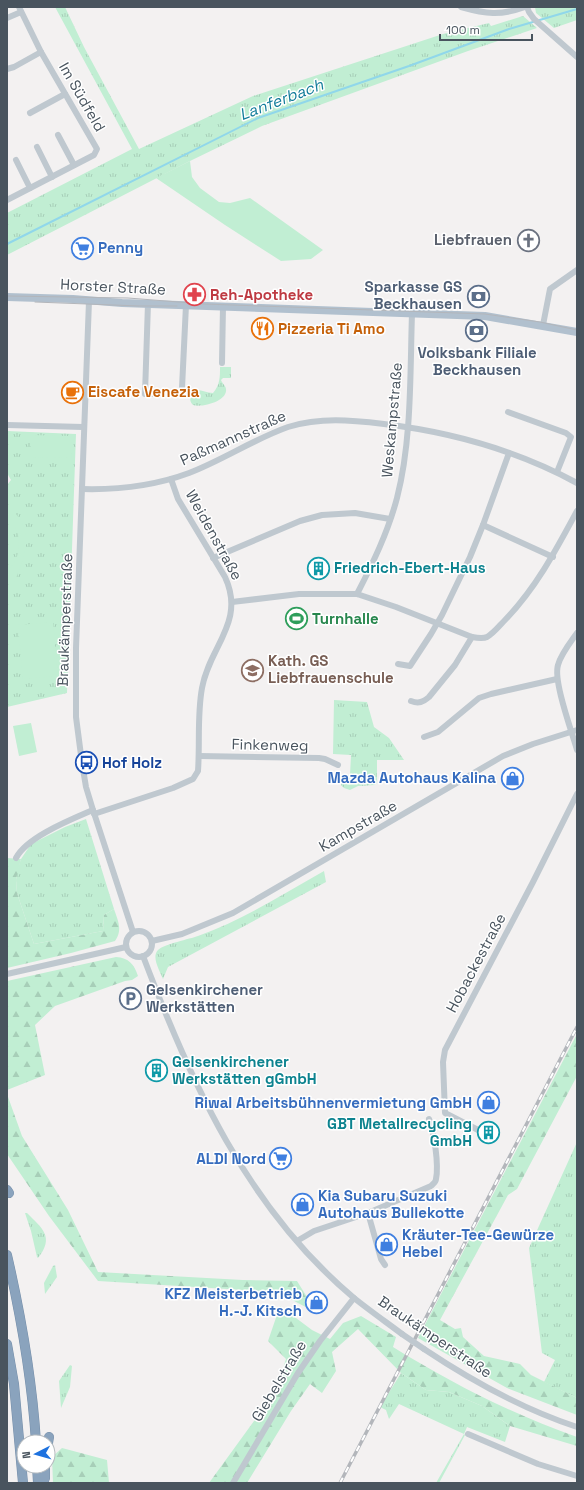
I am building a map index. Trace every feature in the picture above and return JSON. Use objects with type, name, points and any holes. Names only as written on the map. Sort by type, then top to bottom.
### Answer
[{"type":"highway","points":[[7,1255],[20,1322],[35,1434]]},
{"type":"highway","points":[[7,1344],[14,1384],[23,1483]]},
{"type":"main road","name":"Horster Straße","points":[[7,297],[490,316],[577,332]]},
{"type":"street","points":[[461,7],[480,13],[496,14],[526,7],[536,21],[577,57]]},
{"type":"street","points":[[7,18],[20,9]]},
{"type":"street","name":"Im Südfeld","points":[[7,199],[94,156],[97,149],[65,94],[20,9]]},
{"type":"street","points":[[7,69],[14,67],[42,52]]},
{"type":"street","points":[[30,113],[65,94]]},
{"type":"street","points":[[58,135],[74,165]]},
{"type":"street","points":[[37,147],[52,176]]},
{"type":"street","points":[[16,160],[30,188]]},
{"type":"street","points":[[543,325],[550,289],[577,270]]},
{"type":"street","name":"Braukämperstraße","points":[[89,301],[76,648],[76,711],[82,763],[93,812],[134,932]]},
{"type":"street","points":[[148,303],[145,394],[162,394]]},
{"type":"street","points":[[182,388],[186,304]]},
{"type":"street","points":[[222,363],[223,306]]},
{"type":"street","name":"Weskampstraße","points":[[357,594],[378,550],[390,519],[402,474],[407,427],[412,313]]},
{"type":"street","points":[[508,412],[566,433],[571,437]]},
{"type":"street","name":"Paßmannstraße","points":[[82,488],[125,488],[171,479],[208,465],[280,430],[307,422],[330,420],[355,420],[407,427],[455,436],[509,453],[557,472],[577,483]]},
{"type":"street","points":[[7,425],[84,427]]},
{"type":"street","points":[[557,472],[571,437],[577,434]]},
{"type":"street","points":[[398,664],[410,666],[442,615],[470,557],[509,453]]},
{"type":"street","name":"Weidenstraße","points":[[93,812],[160,793],[193,779],[198,771],[200,699],[202,687],[205,675],[227,629],[231,616],[232,602],[228,584],[178,499],[171,479]]},
{"type":"street","points":[[232,602],[299,594],[357,594],[480,639],[487,637],[493,632],[522,601],[553,556],[577,511]]},
{"type":"street","points":[[214,558],[300,521],[322,515],[356,513],[390,519]]},
{"type":"street","points":[[483,525],[553,556]]},
{"type":"street","points":[[577,634],[557,666],[557,679],[574,731],[577,750]]},
{"type":"street","points":[[411,700],[417,703],[424,701],[429,697],[455,665],[472,637]]},
{"type":"street","points":[[424,737],[438,732],[479,698],[557,679]]},
{"type":"street","name":"Kampstraße","points":[[152,941],[182,934],[233,913],[503,756],[533,744],[574,731]]},
{"type":"street","name":"Finkenweg","points":[[199,756],[319,758],[338,765]]},
{"type":"street","name":"Hobackestraße","points":[[482,1132],[445,1113],[443,1062],[445,1050],[533,882],[577,794]]},
{"type":"street","points":[[16,858],[19,851],[30,842],[64,822],[93,812]]},
{"type":"street","points":[[140,930],[147,933],[152,941],[152,946],[149,951],[143,956],[133,955],[126,947],[128,937],[134,932],[140,930]]},
{"type":"street","points":[[7,974],[126,947]]},
{"type":"street","name":"Braukämperstraße","points":[[143,956],[178,1045],[218,1128],[262,1198],[297,1241],[354,1298],[402,1334],[454,1369],[488,1389],[534,1411],[577,1427]]},
{"type":"street","points":[[297,1241],[314,1231],[368,1213],[431,1186],[436,1180],[437,1170],[432,1128],[428,1119]]},
{"type":"street","points":[[368,1213],[380,1259],[386,1265]]},
{"type":"street","name":"Giebelstraße","points":[[233,1483],[298,1373],[320,1340],[354,1298]]},
{"type":"street","points":[[468,1434],[538,1464],[577,1476]]},
{"type":"green space","points":[[55,7],[65,7],[84,47],[139,149],[253,96],[443,34],[489,23],[491,26],[523,16],[537,28],[468,51],[262,126],[190,161],[7,255],[7,213],[132,149]]},
{"type":"green space","points":[[535,7],[577,7],[577,20],[554,28],[536,13]]},
{"type":"green space","points":[[190,161],[192,177],[200,188],[219,202],[230,203],[250,198],[323,250],[311,259],[281,261],[156,178]]},
{"type":"green space","points":[[220,367],[231,367],[231,378],[223,378],[221,380],[226,389],[226,393],[214,403],[197,406],[193,405],[190,399],[192,391],[198,390],[213,393],[219,381]]},
{"type":"green space","points":[[7,431],[76,434],[67,693],[7,707],[7,485],[11,480],[7,473]]},
{"type":"green space","points":[[31,435],[72,436],[71,458],[31,457]]},
{"type":"green space","points":[[7,506],[16,515],[26,533],[25,552],[14,583],[7,583],[7,571],[16,558],[19,543],[16,528],[7,515]]},
{"type":"green space","points":[[53,622],[58,676],[23,679],[18,625]]},
{"type":"green space","points":[[334,700],[367,702],[374,727],[389,738],[404,760],[377,760],[377,783],[375,785],[358,786],[350,790],[341,785],[340,775],[350,775],[351,755],[333,754]]},
{"type":"green space","points":[[31,723],[37,752],[19,756],[13,726]]},
{"type":"green space","points":[[86,819],[114,909],[104,915],[103,931],[34,944],[17,893],[17,871],[21,859],[31,844],[65,827]]},
{"type":"green space","points":[[7,858],[21,859],[16,879],[17,893],[34,944],[103,931],[104,915],[114,909],[119,929],[119,933],[115,941],[7,968]]},
{"type":"green space","points":[[324,871],[326,882],[168,967],[163,979],[155,956],[158,950],[171,944],[215,930],[262,906]]},
{"type":"green space","points":[[116,957],[128,960],[135,968],[138,976],[132,980],[125,981],[55,1006],[35,1025],[45,1075],[7,1090],[7,981]]},
{"type":"green space","points":[[577,1034],[577,1076],[517,1189],[508,1195],[440,1320],[455,1329],[461,1328],[463,1337],[484,1356],[520,1364],[531,1375],[577,1398],[577,1415],[507,1388],[418,1338]]},
{"type":"green space","points":[[7,1094],[22,1136],[68,1210],[98,1272],[243,1280],[297,1281],[317,1313],[277,1292],[98,1281],[49,1216],[7,1154]]},
{"type":"green space","points":[[577,1142],[577,1398],[544,1382],[555,1360],[542,1353],[529,1248]]},
{"type":"green space","points":[[25,1213],[27,1213],[42,1228],[46,1238],[46,1244],[38,1258]]},
{"type":"green space","points":[[55,1265],[57,1277],[45,1294],[44,1283]]},
{"type":"green space","points":[[280,1306],[312,1330],[330,1339],[343,1323],[361,1316],[396,1337],[393,1347],[482,1397],[577,1437],[577,1446],[510,1426],[482,1406],[449,1392],[426,1390],[401,1373],[358,1329],[332,1352],[336,1371],[322,1393],[310,1384],[291,1411],[247,1483],[209,1483],[275,1392],[286,1359],[268,1341]]},
{"type":"green space","points":[[70,1365],[72,1366],[70,1387],[61,1408],[59,1381]]},
{"type":"green space","points":[[401,1373],[426,1390],[449,1392],[482,1406],[510,1426],[505,1442],[467,1427],[464,1434],[399,1404],[389,1419],[386,1410],[380,1407]]},
{"type":"green space","points":[[464,1434],[465,1435],[439,1483],[436,1483]]},
{"type":"green space","points":[[62,1448],[107,1460],[109,1483],[53,1483],[53,1474],[56,1474],[56,1453]]},
{"type":"waterway","name":"Lanferbach","points":[[7,244],[258,118],[409,66],[509,29],[577,9]]},
{"type":"tram line","points":[[7,296],[128,298],[204,304],[485,314],[540,322],[577,330]]},
{"type":"tram line","points":[[35,302],[177,306]]},
{"type":"railway","points":[[340,1483],[577,1027]]},
{"type":"place","name":"Liebfrauen","points":[[528,240]]},
{"type":"place","name":"Penny","points":[[83,248]]},
{"type":"place","name":"Reh-Apotheke","points":[[195,295]]},
{"type":"place","name":"Sparkasse GS Beckhausen","points":[[478,296]]},
{"type":"place","name":"Pizzeria Ti Amo","points":[[262,329]]},
{"type":"place","name":"Volksbank Filiale Beckhausen","points":[[477,330]]},
{"type":"place","name":"Eiscafe Venezia","points":[[72,392]]},
{"type":"place","name":"Friedrich-Ebert-Haus","points":[[318,568]]},
{"type":"place","name":"Turnhalle","points":[[297,619]]},
{"type":"place","name":"Kath. GS Liebfrauenschule","points":[[253,670]]},
{"type":"place","name":"Hof Holz","points":[[87,763]]},
{"type":"place","name":"Mazda Autohaus Kalina","points":[[512,778]]},
{"type":"place","name":"Gelsenkirchener Werkstätten","points":[[130,999]]},
{"type":"place","name":"Gelsenkirchener Werkstätten gGmbH","points":[[156,1071]]},
{"type":"place","name":"Riwal Arbeitsbühnenvermietung GmbH","points":[[488,1103]]},
{"type":"place","name":"GBT Metallrecycling GmbH","points":[[488,1133]]},
{"type":"place","name":"ALDI Nord","points":[[281,1159]]},
{"type":"place","name":"Kia Subaru Suzuki Autohaus Bullekotte","points":[[302,1205]]},
{"type":"place","name":"Kräuter-Tee-Gewürze Hebel","points":[[386,1244]]},
{"type":"place","name":"KFZ Meisterbetrieb H.-J. Kitsch","points":[[317,1303]]}]
